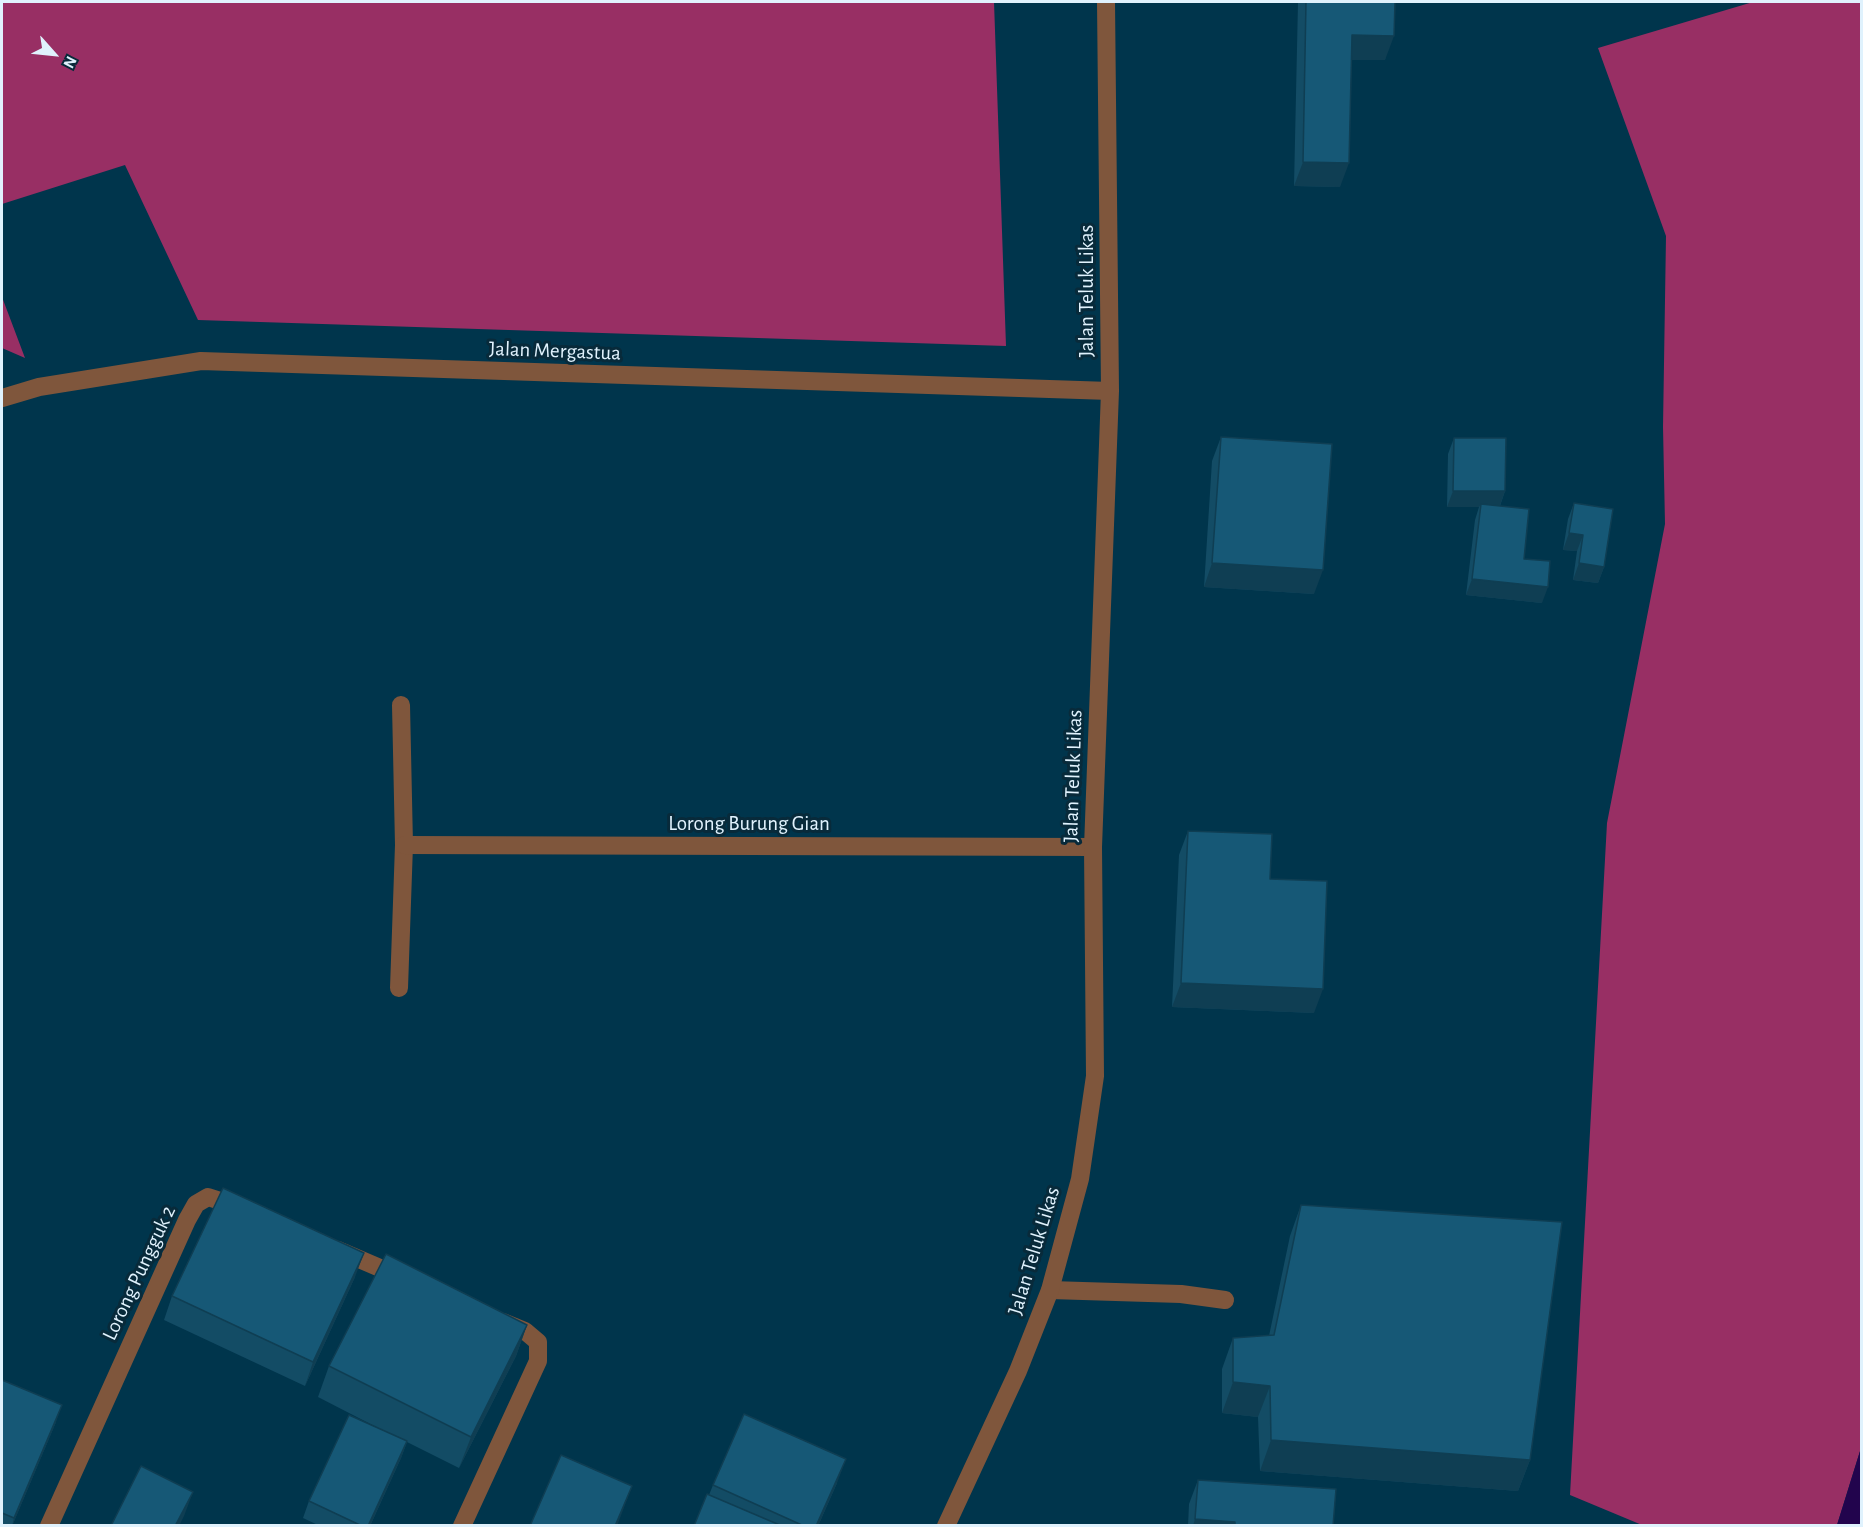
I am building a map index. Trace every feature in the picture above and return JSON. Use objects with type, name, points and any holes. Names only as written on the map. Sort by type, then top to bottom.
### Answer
[{"type":"street","name":"Jalan Teluk Likas","points":[[946,1526],[1018,1371],[1050,1290],[1080,1179],[1095,1076],[1093,847],[1110,391],[1109,53],[1106,2]]},
{"type":"street","name":"Jalan Mergastua","points":[[2,398],[39,387],[201,361],[1110,391]]},
{"type":"street","points":[[399,988],[404,845],[401,705]]},
{"type":"street","name":"Lorong Burung Gian","points":[[404,845],[1093,847]]},
{"type":"street","name":"Lorong Pungguk 2","points":[[49,1526],[196,1204],[208,1197],[255,1214]]},
{"type":"street","points":[[320,1242],[417,1284]]},
{"type":"street","points":[[1050,1290],[1181,1294],[1226,1300]]},
{"type":"street","points":[[462,1526],[538,1361],[538,1342],[525,1331],[482,1312]]},
{"type":"shaded area","points":[[2,2],[994,2],[1006,346],[198,320],[125,165],[2,204]]},
{"type":"shaded area","points":[[1753,2],[1861,2],[1861,1448],[1837,1525],[1642,1525],[1570,1495],[1607,823],[1665,524],[1663,427],[1666,236],[1598,48]]},
{"type":"shaded area","points":[[2,297],[25,358],[2,348]]},
{"type":"shaded area","points":[[1861,1448],[1861,1525],[1837,1525]]},
{"type":"building","points":[[1306,2],[1395,2],[1394,36],[1352,35],[1349,163],[1303,162]]},
{"type":"building","points":[[1221,437],[1332,444],[1323,570],[1212,563]]},
{"type":"building","points":[[1454,438],[1506,438],[1505,491],[1453,491]]},
{"type":"building","points":[[1574,503],[1613,509],[1604,567],[1579,563],[1583,535],[1569,533]]},
{"type":"building","points":[[1481,504],[1529,509],[1524,559],[1550,561],[1548,587],[1472,579]]},
{"type":"building","points":[[1188,831],[1272,834],[1270,879],[1327,881],[1323,989],[1181,983]]},
{"type":"building","points":[[223,1188],[364,1253],[313,1362],[172,1296]]},
{"type":"building","points":[[1301,1205],[1562,1222],[1530,1460],[1271,1440],[1270,1386],[1233,1382],[1233,1338],[1274,1335]]},
{"type":"building","points":[[386,1254],[527,1325],[471,1437],[329,1366]]},
{"type":"building","points":[[2,1380],[62,1405],[14,1518],[2,1513]]},
{"type":"building","points":[[744,1414],[846,1459],[816,1526],[804,1526],[713,1485]]},
{"type":"building","points":[[349,1415],[407,1441],[368,1526],[362,1526],[309,1501]]},
{"type":"building","points":[[561,1455],[632,1486],[615,1526],[530,1526]]},
{"type":"building","points":[[141,1466],[193,1492],[175,1526],[111,1526]]},
{"type":"building","points":[[1198,1480],[1336,1489],[1333,1526],[1235,1526],[1235,1522],[1195,1519]]},
{"type":"building","points":[[707,1494],[782,1526],[694,1526]]}]
